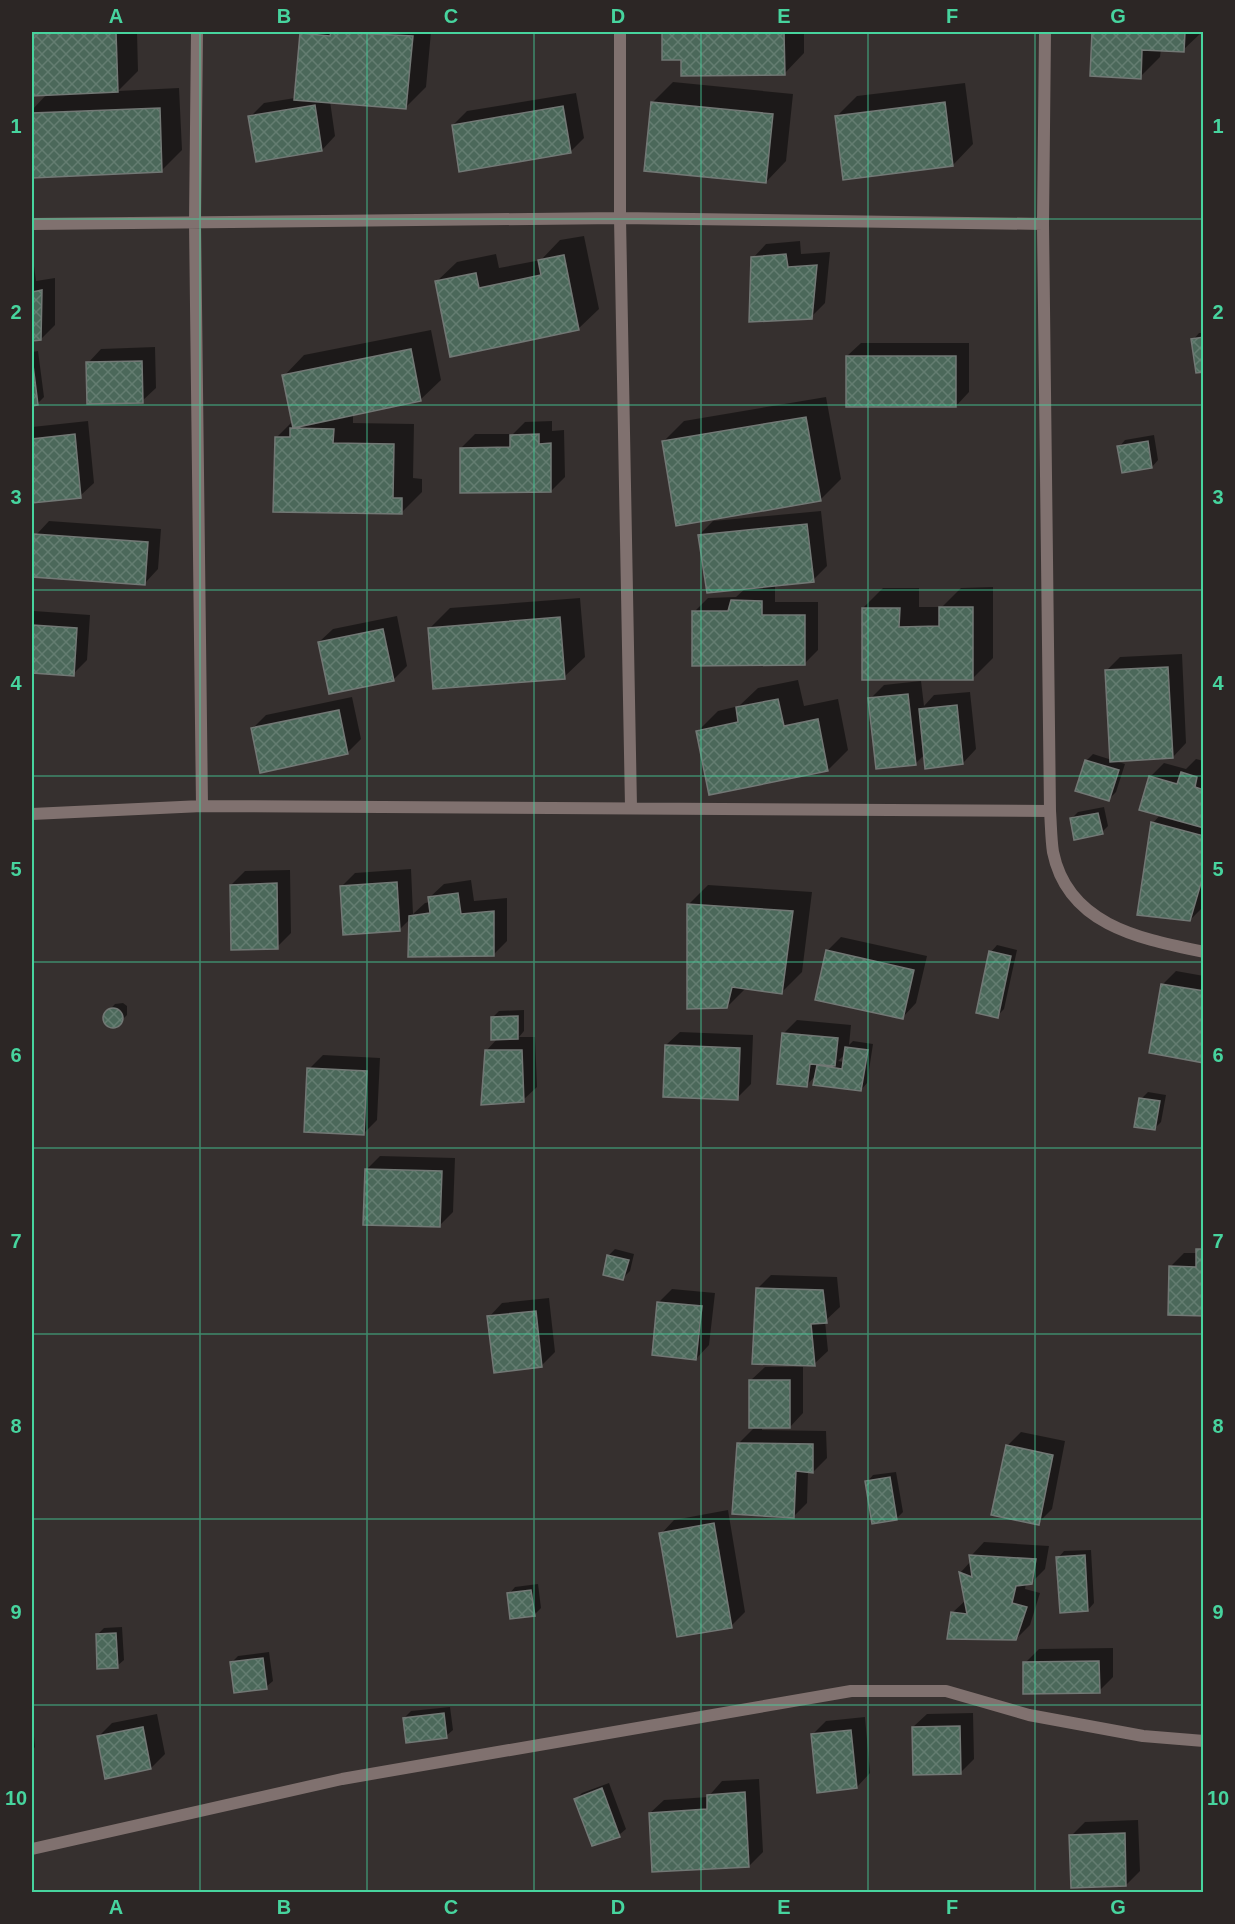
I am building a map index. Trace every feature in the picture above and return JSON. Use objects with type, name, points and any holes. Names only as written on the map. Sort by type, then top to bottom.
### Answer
[{"type":"street","points":[[197,32],[195,222],[202,806]]},
{"type":"street","points":[[620,32],[620,218],[631,807]]},
{"type":"street","points":[[1045,32],[1043,224],[1050,811],[1054,853],[1067,889],[1100,920],[1141,939],[1203,952]]},
{"type":"street","points":[[32,224],[620,218],[1043,224]]},
{"type":"street","points":[[32,814],[202,806],[1050,811]]},
{"type":"street","points":[[32,1849],[342,1779],[851,1691],[946,1691],[1029,1714],[1143,1736],[1203,1741]]},
{"type":"building","points":[[32,32],[116,32],[118,92],[32,96]]},
{"type":"building","points":[[331,32],[413,36],[406,109],[294,100],[300,33],[330,36]]},
{"type":"building","points":[[662,32],[784,32],[785,75],[681,76],[681,60],[662,60]]},
{"type":"building","points":[[1092,32],[1185,32],[1184,52],[1142,50],[1141,79],[1090,76]]},
{"type":"building","points":[[651,102],[773,114],[766,183],[644,171]]},
{"type":"building","points":[[945,102],[953,166],[843,180],[835,116]]},
{"type":"building","points":[[315,105],[322,151],[256,162],[248,116]]},
{"type":"building","points":[[563,106],[571,153],[459,172],[452,125]]},
{"type":"building","points":[[160,108],[162,172],[32,178],[32,113]]},
{"type":"building","points":[[786,254],[788,267],[817,265],[812,319],[749,322],[751,257]]},
{"type":"building","points":[[564,255],[579,330],[450,357],[435,281],[476,273],[479,288],[541,275],[538,260]]},
{"type":"building","points":[[42,290],[41,340],[32,341],[32,292]]},
{"type":"building","points":[[1204,337],[1204,372],[1196,373],[1191,339]]},
{"type":"building","points":[[411,349],[421,401],[293,428],[282,375]]},
{"type":"building","points":[[846,356],[956,356],[956,407],[846,407]]},
{"type":"building","points":[[32,357],[38,405],[32,406]]},
{"type":"building","points":[[142,361],[143,403],[87,404],[86,362]]},
{"type":"building","points":[[806,417],[821,501],[676,526],[662,441]]},
{"type":"building","points":[[290,428],[334,429],[333,443],[394,444],[393,498],[402,498],[402,514],[273,512],[275,437],[290,437]]},
{"type":"building","points":[[75,434],[81,498],[32,503],[32,439]]},
{"type":"building","points":[[539,434],[539,444],[551,443],[551,492],[460,493],[460,448],[510,447],[510,435]]},
{"type":"building","points":[[1148,441],[1152,468],[1122,473],[1117,446]]},
{"type":"building","points":[[807,524],[814,582],[707,593],[698,535]]},
{"type":"building","points":[[34,534],[148,542],[145,585],[32,577]]},
{"type":"building","points":[[731,600],[762,601],[762,615],[805,615],[805,665],[692,666],[692,611],[728,611]]},
{"type":"building","points":[[939,607],[973,607],[973,680],[862,680],[862,608],[900,608],[899,627],[939,626]]},
{"type":"building","points":[[560,617],[565,679],[433,689],[428,628]]},
{"type":"building","points":[[32,625],[77,628],[74,676],[32,673]]},
{"type":"building","points":[[383,629],[394,681],[329,694],[318,642]]},
{"type":"building","points":[[1168,667],[1173,758],[1110,762],[1105,670]]},
{"type":"building","points":[[908,694],[916,765],[876,769],[868,698]]},
{"type":"building","points":[[778,699],[784,726],[818,719],[828,771],[709,795],[696,731],[738,722],[736,707]]},
{"type":"building","points":[[957,705],[963,764],[925,769],[919,709]]},
{"type":"building","points":[[339,710],[348,754],[260,773],[251,728]]},
{"type":"building","points":[[1085,760],[1119,770],[1109,801],[1075,791]]},
{"type":"building","points":[[1181,772],[1197,777],[1195,787],[1204,790],[1204,828],[1139,810],[1149,776],[1177,784]]},
{"type":"building","points":[[1098,813],[1103,834],[1074,840],[1070,818]]},
{"type":"building","points":[[1151,822],[1204,836],[1204,873],[1190,921],[1137,915]]},
{"type":"building","points":[[397,882],[400,931],[343,935],[340,886]]},
{"type":"building","points":[[277,883],[278,949],[231,950],[230,885]]},
{"type":"building","points":[[458,893],[461,914],[494,911],[494,956],[408,957],[409,916],[430,913],[428,897]]},
{"type":"building","points":[[687,904],[793,911],[782,994],[732,987],[727,1008],[687,1009]]},
{"type":"building","points":[[826,950],[914,970],[903,1019],[815,1000]]},
{"type":"building","points":[[989,951],[1011,956],[998,1018],[976,1013]]},
{"type":"building","points":[[1161,984],[1204,991],[1204,1063],[1149,1053]]},
{"type":"building","points":[[113,1008],[120,1011],[123,1018],[120,1025],[113,1028],[106,1025],[103,1018],[106,1011]]},
{"type":"building","points":[[518,1016],[518,1039],[491,1040],[491,1017]]},
{"type":"building","points":[[782,1033],[838,1038],[835,1066],[810,1064],[807,1087],[777,1084]]},
{"type":"building","points":[[665,1045],[740,1048],[738,1100],[663,1097]]},
{"type":"building","points":[[845,1047],[868,1050],[861,1091],[813,1085],[817,1065],[842,1069]]},
{"type":"building","points":[[485,1050],[522,1050],[524,1102],[481,1105]]},
{"type":"building","points":[[307,1068],[367,1071],[364,1135],[304,1132]]},
{"type":"building","points":[[1139,1098],[1160,1101],[1155,1130],[1134,1127]]},
{"type":"building","points":[[365,1169],[442,1171],[440,1227],[363,1225]]},
{"type":"building","points":[[1196,1249],[1204,1249],[1204,1316],[1168,1315],[1169,1266],[1196,1267]]},
{"type":"building","points":[[607,1255],[629,1260],[623,1280],[603,1275]]},
{"type":"building","points":[[756,1288],[823,1290],[827,1323],[811,1324],[815,1366],[752,1364]]},
{"type":"building","points":[[657,1302],[702,1306],[696,1360],[652,1355]]},
{"type":"building","points":[[536,1311],[542,1367],[494,1373],[487,1316]]},
{"type":"building","points":[[749,1380],[790,1380],[790,1428],[749,1428]]},
{"type":"building","points":[[737,1443],[813,1444],[813,1473],[796,1471],[794,1518],[732,1514]]},
{"type":"building","points":[[1006,1445],[1053,1455],[1039,1525],[991,1515]]},
{"type":"building","points":[[890,1477],[897,1520],[872,1524],[865,1481]]},
{"type":"building","points":[[714,1523],[732,1628],[677,1637],[659,1533]]},
{"type":"building","points":[[969,1555],[1036,1559],[1032,1584],[1016,1586],[1012,1603],[1027,1607],[1016,1640],[947,1639],[951,1612],[967,1614],[959,1572],[972,1577]]},
{"type":"building","points":[[1085,1555],[1088,1611],[1060,1613],[1056,1557]]},
{"type":"building","points":[[531,1590],[535,1616],[510,1619],[507,1593]]},
{"type":"building","points":[[116,1633],[118,1668],[97,1669],[96,1634]]},
{"type":"building","points":[[263,1658],[267,1689],[234,1693],[230,1662]]},
{"type":"building","points":[[1099,1661],[1100,1693],[1023,1694],[1023,1662]]},
{"type":"building","points":[[444,1713],[447,1738],[406,1743],[403,1718]]},
{"type":"building","points":[[960,1726],[961,1774],[913,1775],[912,1727]]},
{"type":"building","points":[[143,1727],[151,1769],[105,1779],[97,1736]]},
{"type":"building","points":[[851,1730],[857,1788],[817,1793],[811,1734]]},
{"type":"building","points":[[602,1788],[620,1837],[592,1846],[574,1799]]},
{"type":"building","points":[[745,1792],[749,1867],[652,1872],[649,1813],[707,1809],[707,1795]]},
{"type":"building","points":[[1125,1833],[1126,1886],[1071,1888],[1069,1835]]}]
